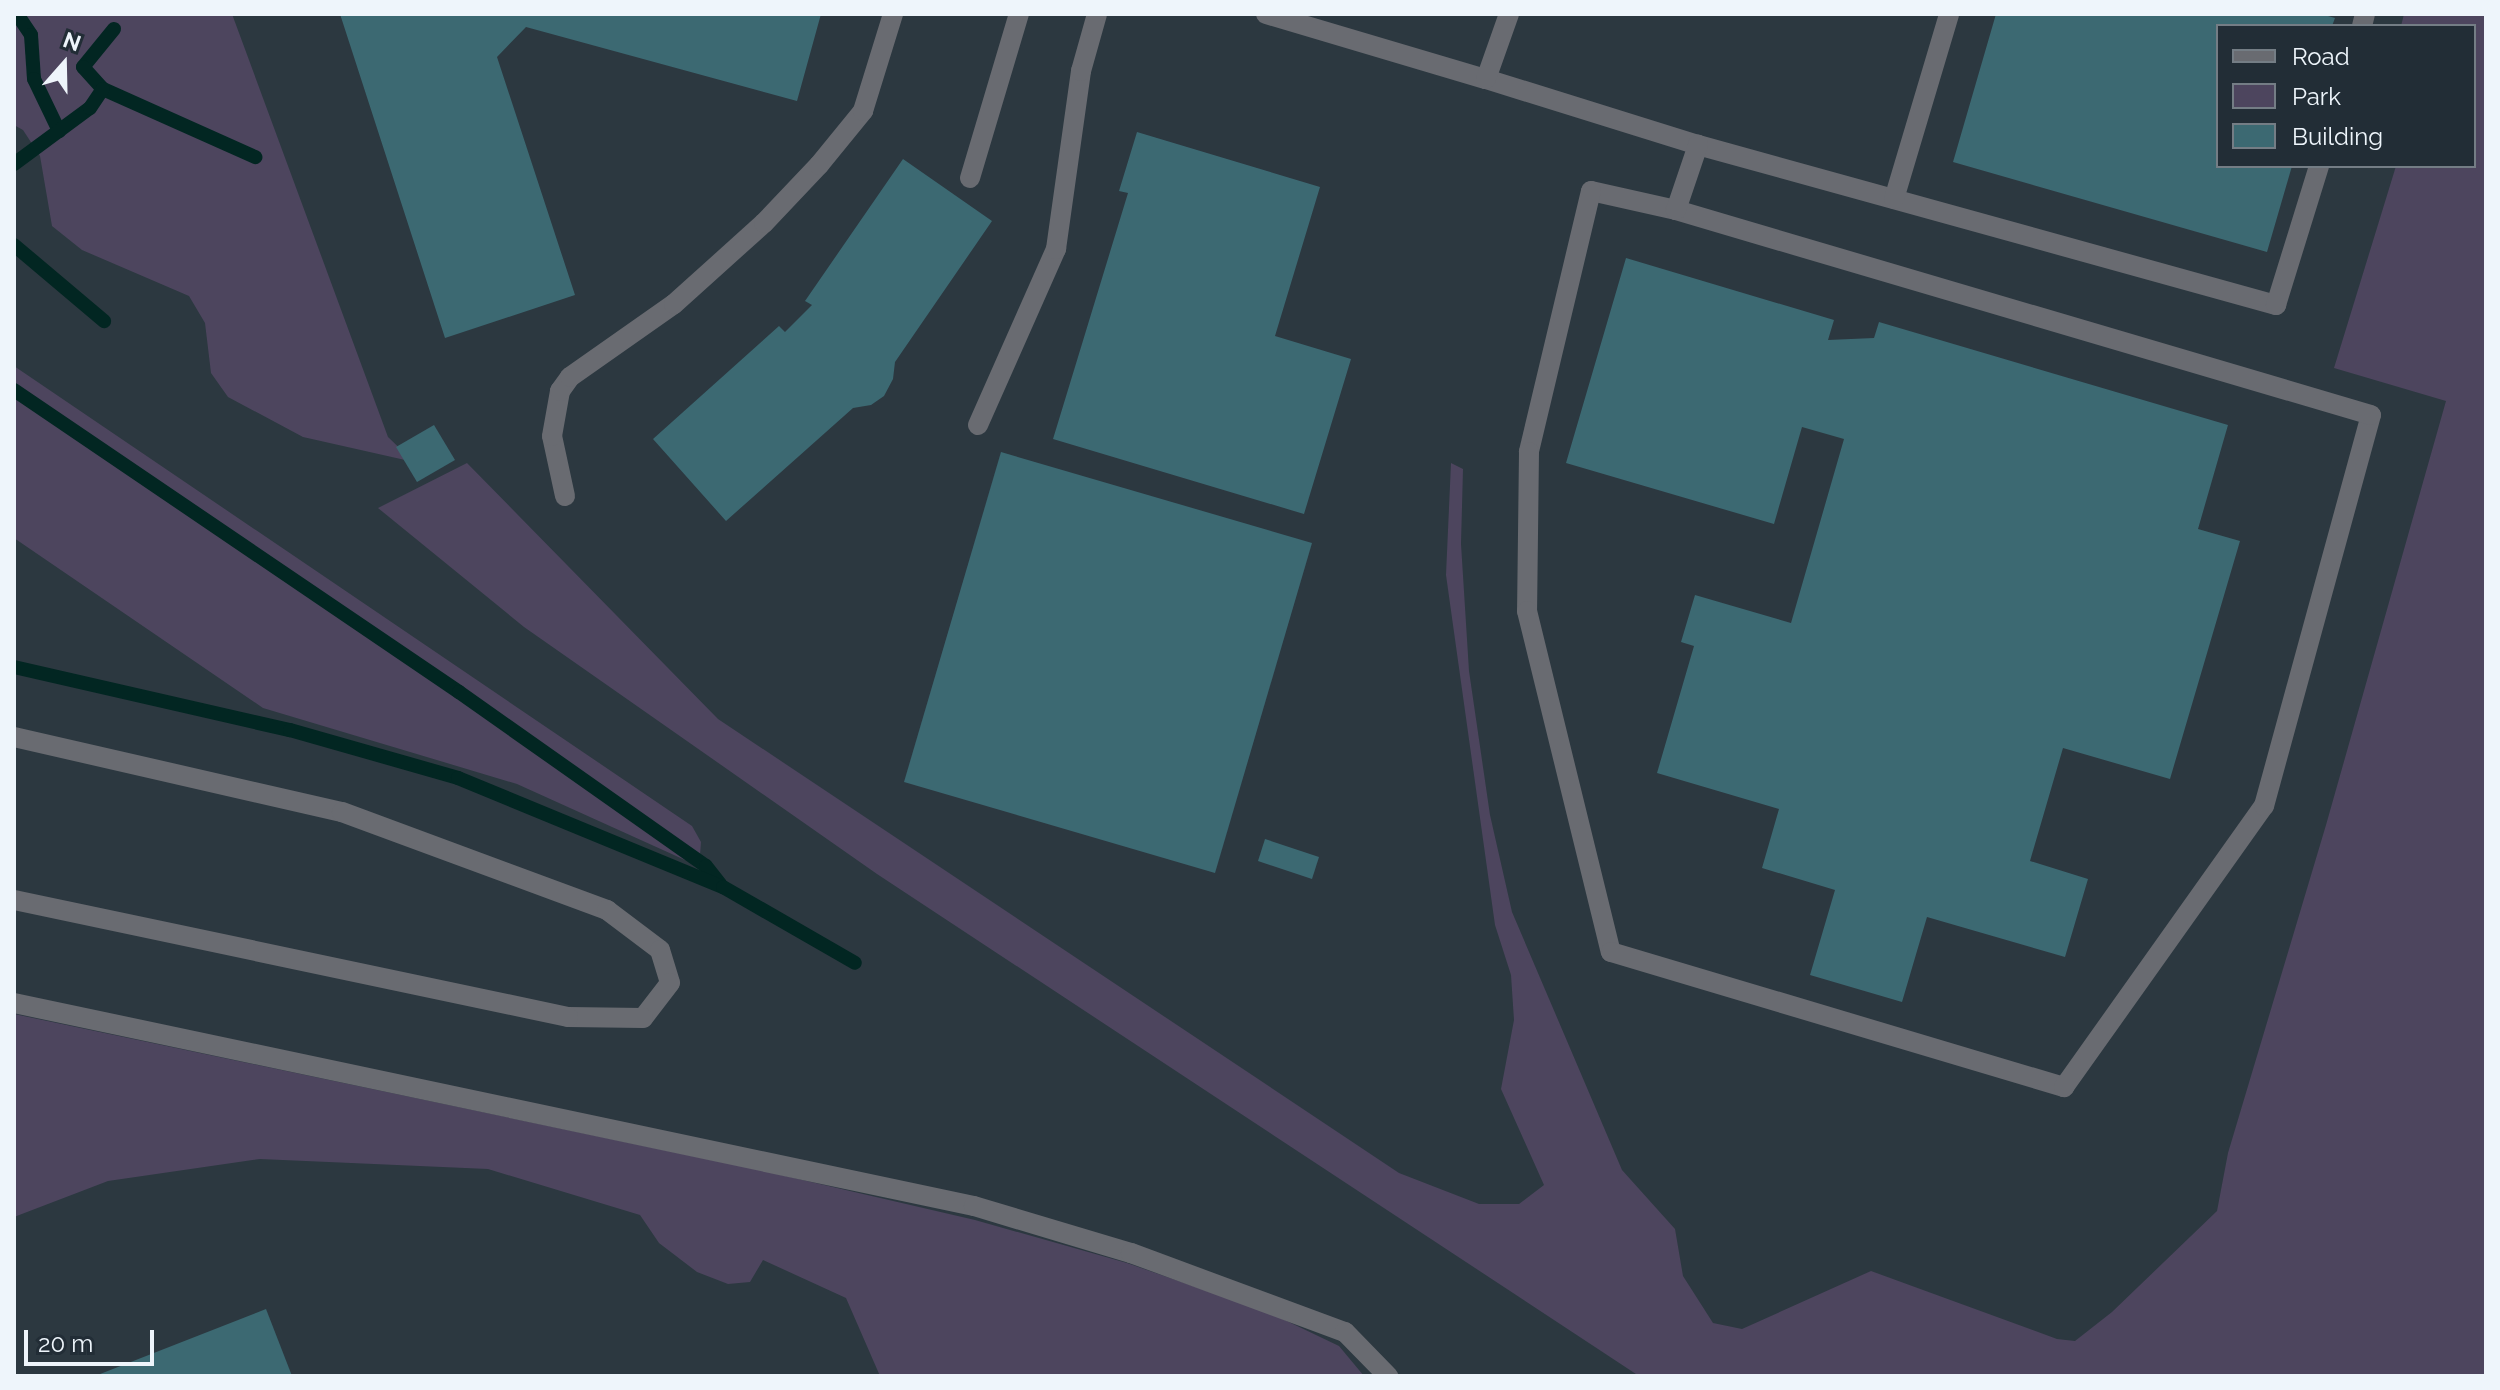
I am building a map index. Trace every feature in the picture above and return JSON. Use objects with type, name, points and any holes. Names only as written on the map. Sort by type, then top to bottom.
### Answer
[{"type":"street","points":[[565,496],[552,436],[560,391],[570,377],[674,304],[764,223],[819,165],[863,111],[893,14]]},
{"type":"street","points":[[970,178],[1019,14]]},
{"type":"street","points":[[978,425],[1056,249],[1081,71],[1097,14]]},
{"type":"street","points":[[1266,14],[1698,145],[2276,305],[2318,168]]},
{"type":"street","points":[[1486,79],[1509,14]]},
{"type":"street","points":[[1894,199],[1949,14]]},
{"type":"street","points":[[1676,210],[1698,145]]},
{"type":"street","points":[[1591,191],[1676,210],[2371,415],[2264,806],[2064,1087],[1611,952],[1527,611],[1529,452],[1591,191]]},
{"type":"street","points":[[14,737],[342,812],[607,910],[660,950],[670,983],[643,1018],[568,1017],[14,900]]},
{"type":"street","points":[[14,1003],[974,1206],[1131,1253],[1345,1332],[1388,1376]]},
{"type":"green space","points":[[14,14],[232,14],[388,437],[414,462],[303,437],[228,397],[211,373],[205,323],[189,296],[82,250],[52,226],[40,156],[23,130],[14,125]]},
{"type":"green space","points":[[2404,14],[2486,14],[2486,1376],[1639,1376],[877,874],[524,627],[378,508],[467,463],[718,719],[1399,1173],[1479,1204],[1519,1204],[1544,1185],[1501,1089],[1514,1020],[1511,975],[1495,925],[1446,575],[1451,463],[1463,469],[1461,544],[1469,671],[1490,815],[1512,912],[1622,1170],[1675,1229],[1683,1276],[1713,1323],[1742,1329],[1871,1271],[2057,1339],[2075,1341],[2112,1312],[2217,1211],[2228,1153],[2326,825],[2446,401],[2334,368],[2395,168],[2476,168],[2476,24],[2402,24]]},
{"type":"green space","points":[[14,366],[692,826],[701,842],[700,855],[685,860],[517,784],[263,708],[14,538]]},
{"type":"green space","points":[[14,1014],[764,1171],[975,1220],[1127,1263],[1270,1313],[1339,1346],[1364,1376],[880,1376],[846,1298],[763,1260],[750,1282],[728,1284],[697,1272],[659,1243],[640,1215],[488,1169],[260,1159],[108,1181],[14,1217]]},
{"type":"building","points":[[340,14],[821,14],[797,101],[526,27],[497,57],[575,295],[445,338]]},
{"type":"building","points":[[1996,14],[2321,14],[2335,18],[2333,24],[2216,24],[2216,168],[2291,168],[2267,252],[1953,162]]},
{"type":"building","points":[[1137,132],[1320,187],[1275,336],[1351,359],[1304,514],[1053,439],[1128,193],[1119,191]]},
{"type":"building","points":[[903,159],[992,221],[895,362],[893,379],[884,396],[871,405],[853,408],[726,521],[653,439],[779,326],[785,332],[812,305],[805,301]]},
{"type":"building","points":[[1626,258],[1834,320],[1828,340],[1874,338],[1879,322],[2228,425],[2198,529],[2240,541],[2170,779],[2063,748],[2030,861],[2088,879],[2065,957],[1927,917],[1902,1002],[1810,975],[1835,890],[1762,868],[1779,809],[1657,773],[1694,646],[1681,642],[1695,595],[1791,623],[1844,439],[1802,427],[1774,524],[1566,463]]},
{"type":"building","points":[[434,425],[455,460],[417,482],[396,447]]},
{"type":"building","points":[[1001,452],[1312,543],[1215,873],[904,782]]},
{"type":"building","points":[[1265,839],[1319,857],[1312,879],[1258,861]]},
{"type":"building","points":[[266,1309],[292,1376],[95,1376]]},
{"type":"waterway","points":[[17,14],[31,35],[34,79],[59,131]]},
{"type":"waterway","points":[[114,29],[83,67],[103,89],[255,157]]},
{"type":"waterway","points":[[14,164],[90,108],[103,89]]},
{"type":"waterway","points":[[14,245],[104,321]]},
{"type":"waterway","points":[[14,390],[459,692],[706,866],[720,884]]},
{"type":"waterway","points":[[14,667],[290,730],[458,778],[723,887],[855,963]]}]
